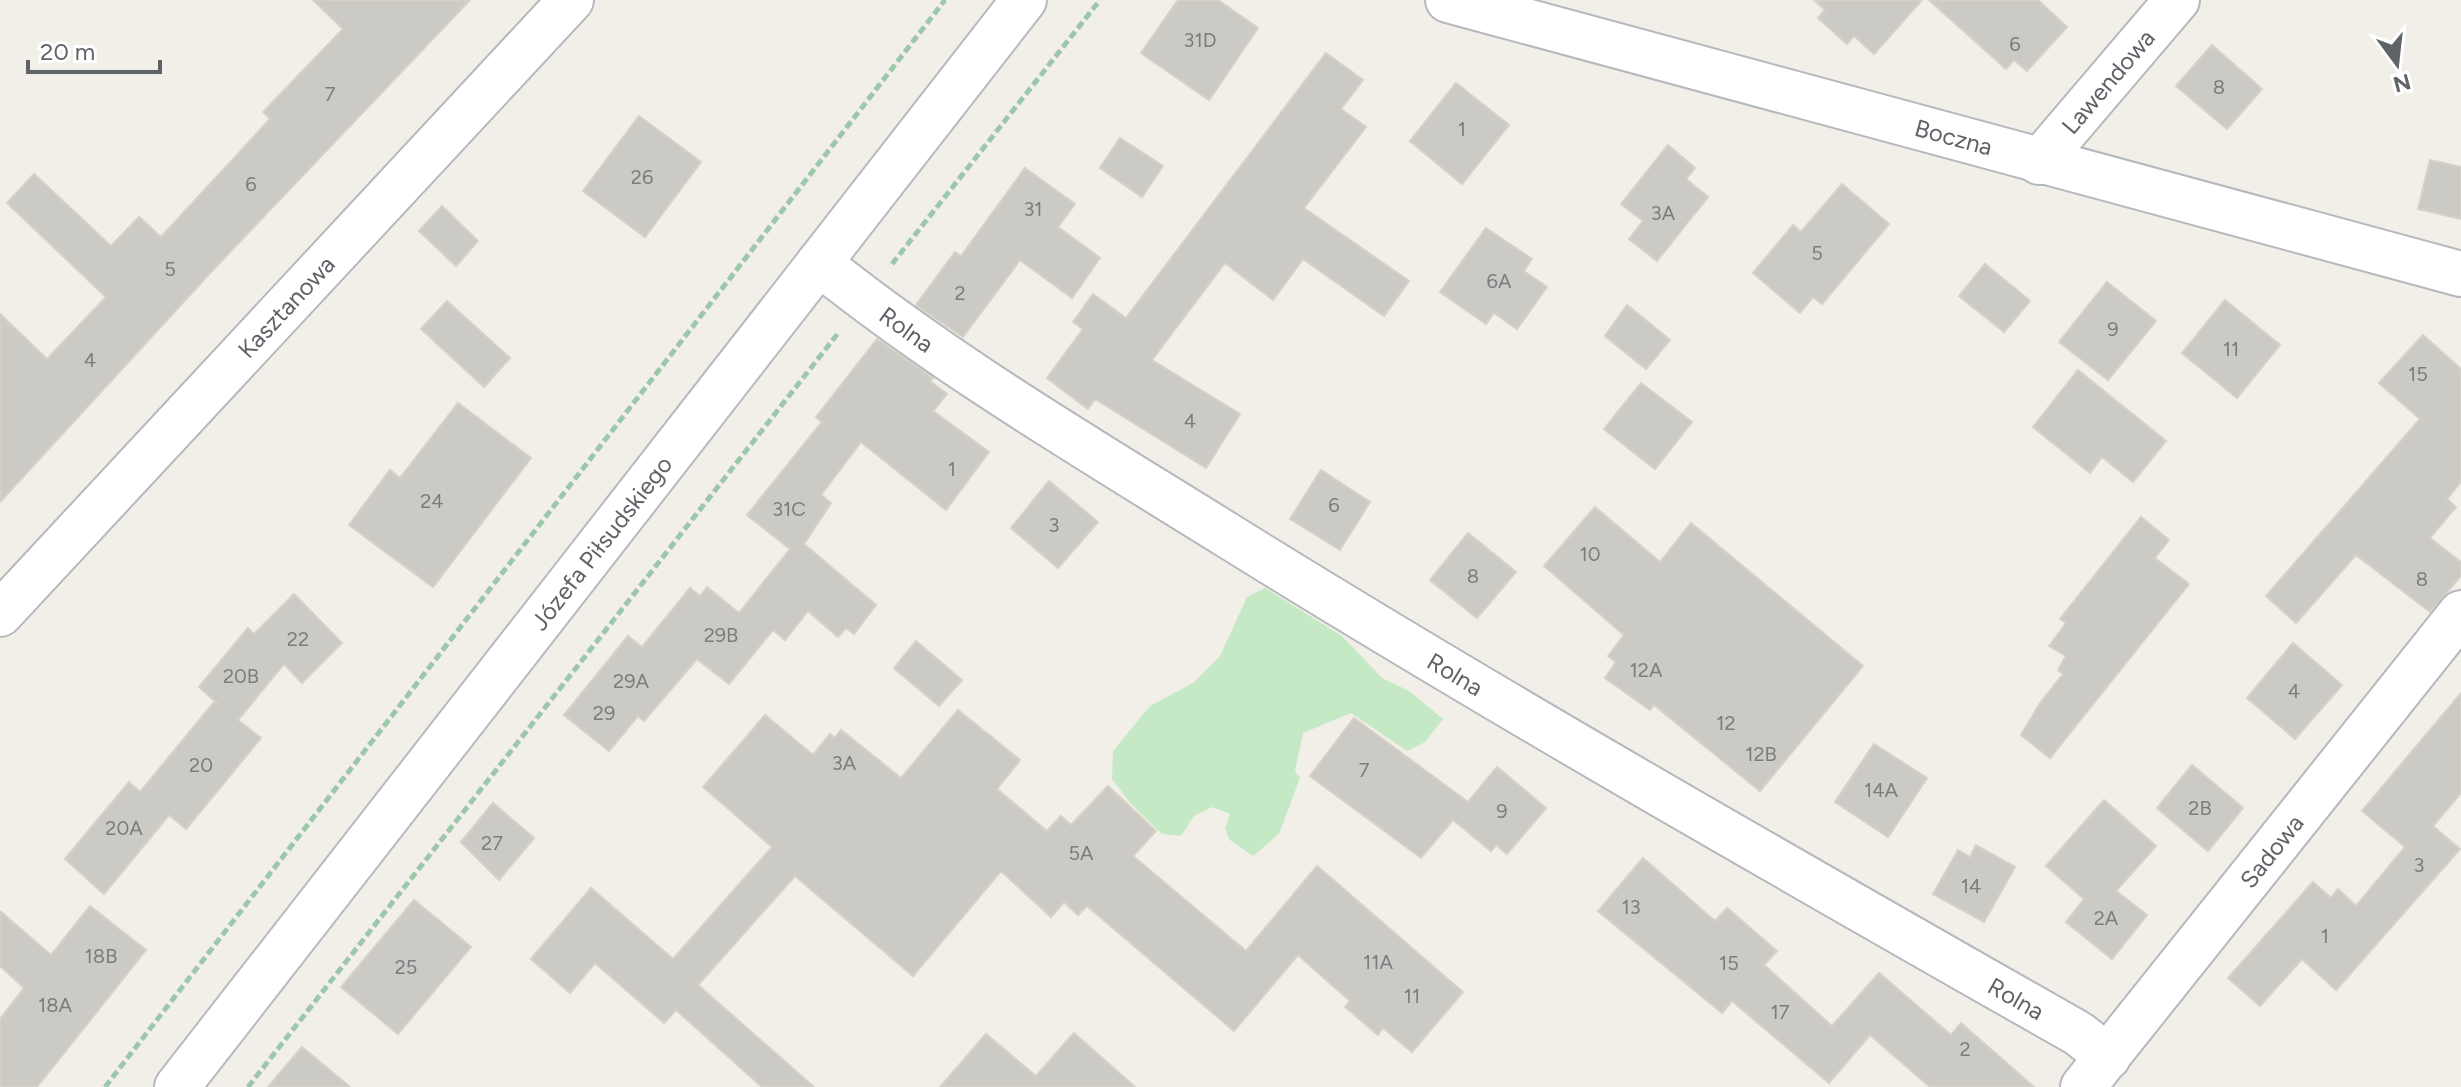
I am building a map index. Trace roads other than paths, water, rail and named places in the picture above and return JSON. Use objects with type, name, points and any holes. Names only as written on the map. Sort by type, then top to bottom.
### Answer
[{"type":"street","name":"Kasztanowa","points":[[0,614],[571,0]]},
{"type":"street","name":"Józefa Piłsudskiego","points":[[177,1087],[1024,0]]},
{"type":"street","name":"Boczna","points":[[1448,0],[2461,274]]},
{"type":"street","name":"Lawendowa","points":[[2039,162],[2177,0]]},
{"type":"street","name":"Rolna","points":[[819,263],[864,299],[1057,429],[1405,646],[2079,1034],[2095,1072]]},
{"type":"street","name":"Sadowa","points":[[2095,1072],[2461,613]]}]
